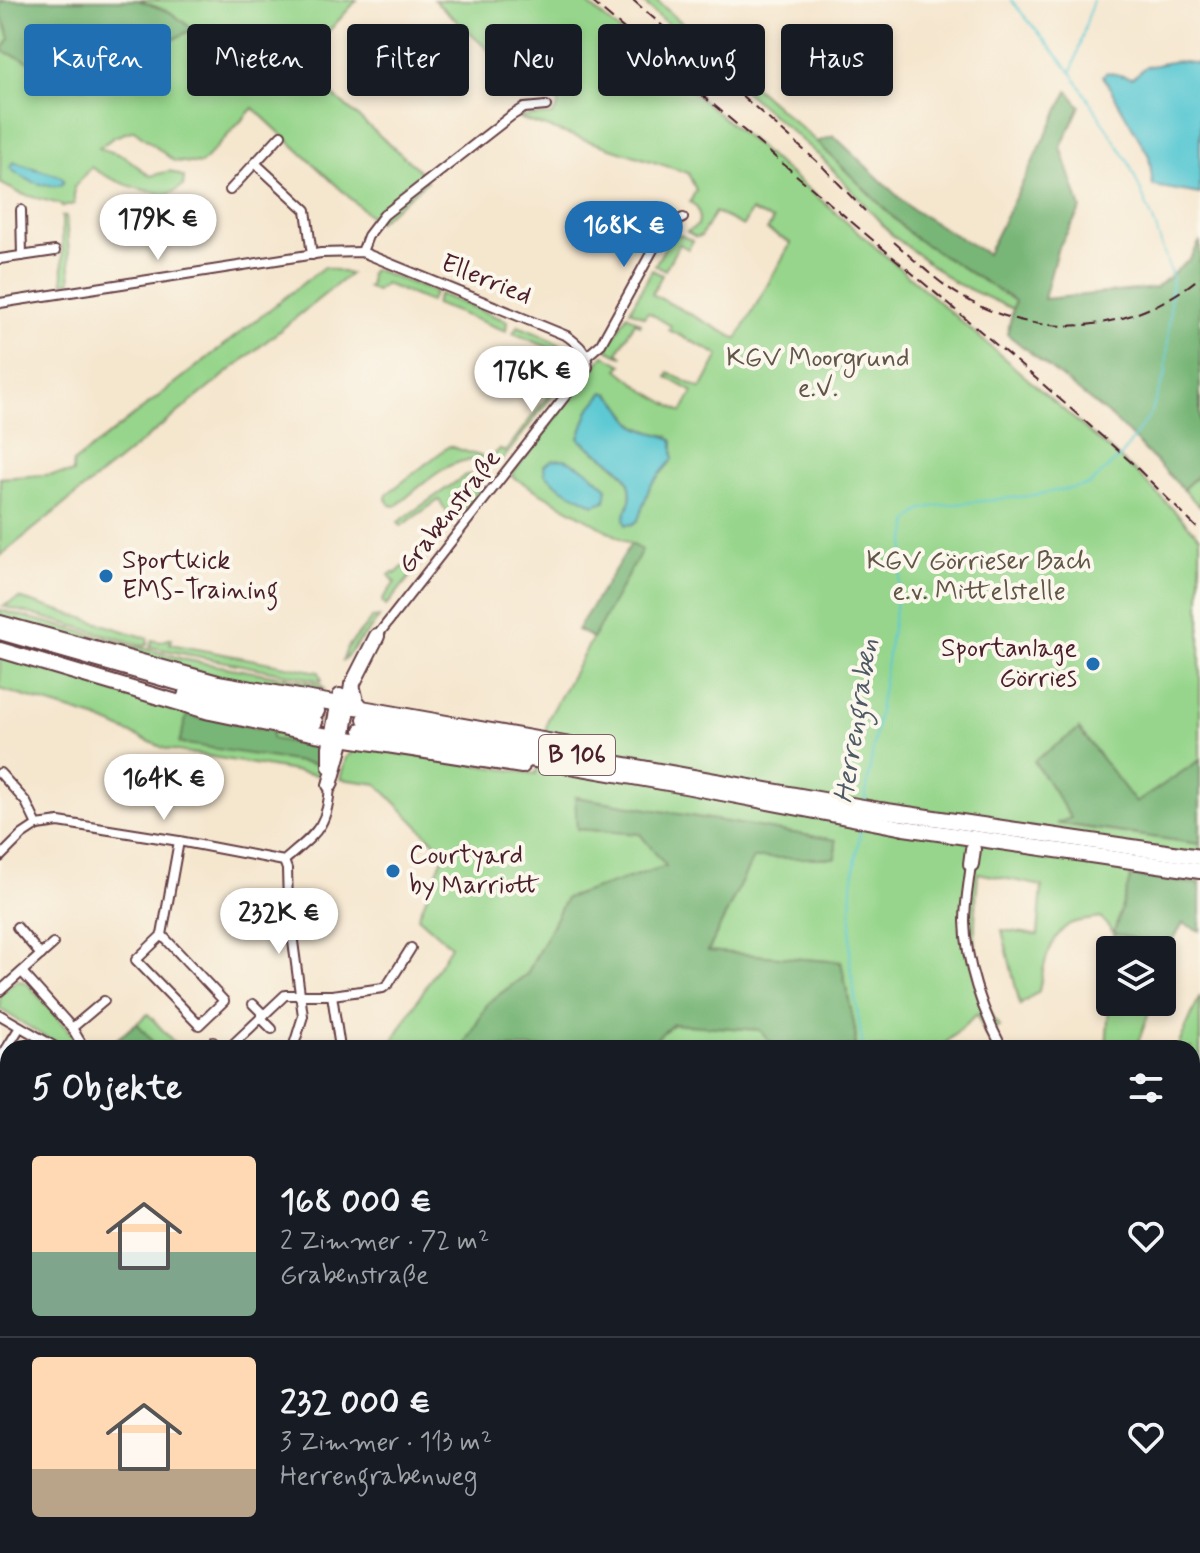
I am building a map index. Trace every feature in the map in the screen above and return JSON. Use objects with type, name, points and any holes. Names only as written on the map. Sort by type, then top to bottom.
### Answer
[{"type":"highway","points":[[0,623],[218,683],[340,724]]},
{"type":"highway","name":"B 106","points":[[0,632],[186,685],[340,724]]},
{"type":"highway","points":[[330,785],[348,685],[377,636]]},
{"type":"highway","name":"B 106","points":[[0,643],[184,696],[450,744],[879,816],[1200,857]]},
{"type":"highway","points":[[0,650],[210,712],[589,747],[748,780],[787,799]]},
{"type":"highway","points":[[340,724],[356,701],[348,685]]},
{"type":"highway","name":"B 106","points":[[879,816],[904,828],[1200,871]]},
{"type":"highway","points":[[904,828],[958,840],[972,856],[990,841]]},
{"type":"street","points":[[362,252],[372,229],[384,215],[511,116],[524,108],[546,106]]},
{"type":"street","points":[[230,190],[281,135]]},
{"type":"street","points":[[255,163],[306,210],[312,255]]},
{"type":"street","points":[[21,210],[22,256]]},
{"type":"street","name":"Grabenstraße","points":[[377,636],[588,367],[587,356],[601,344],[666,226],[683,218]]},
{"type":"street","points":[[0,259],[55,251]]},
{"type":"street","name":"Ellerried","points":[[0,303],[312,255],[362,252],[567,336],[581,346],[587,356]]},
{"type":"street","points":[[0,773],[26,802],[37,825]]},
{"type":"street","points":[[284,861],[325,821],[330,785]]},
{"type":"street","points":[[0,857],[37,825],[59,822],[284,861]]},
{"type":"street","points":[[162,935],[224,1001],[199,1025],[136,960],[162,935],[179,841]]},
{"type":"street","points":[[972,856],[965,921],[973,971],[988,1021],[998,1040]]},
{"type":"street","points":[[284,861],[303,1016],[296,1040]]},
{"type":"street","points":[[17,927],[41,955]]},
{"type":"street","points":[[0,991],[53,944]]},
{"type":"street","points":[[238,1040],[285,995],[332,995],[383,988],[411,948]]},
{"type":"street","points":[[22,972],[79,1040]]},
{"type":"street","points":[[332,995],[339,1040]]},
{"type":"street","points":[[72,1028],[104,1001]]},
{"type":"street","points":[[253,1004],[272,1029]]},
{"type":"street","points":[[0,1015],[43,1040]]},
{"type":"street","points":[[12,1040],[20,1027]]},
{"type":"green space","points":[[0,0],[357,0],[331,29],[331,24],[187,24],[187,96],[331,96],[331,94],[417,168],[427,181],[377,223],[253,108],[201,164],[174,161],[134,130],[114,137],[99,148],[124,156],[150,176],[170,171],[184,177],[183,186],[168,195],[128,185],[91,167],[74,187],[74,204],[62,207],[21,194],[0,183]]},
{"type":"green space","points":[[5,0],[138,0],[170,12],[187,25],[187,32],[171,41],[171,24],[24,24],[24,59],[2,51],[10,38],[0,4]]},
{"type":"green space","points":[[434,0],[583,0],[612,24],[598,24],[598,96],[697,96],[1140,476],[1200,537],[1200,760],[1136,803],[1079,729],[1072,818],[1059,824],[1200,844],[1200,884],[1131,877],[1114,933],[1101,918],[1068,925],[1051,946],[1039,991],[1020,1005],[1002,930],[1038,935],[1042,886],[978,873],[975,933],[978,971],[989,1008],[999,1027],[986,1036],[977,1014],[949,1040],[856,1040],[841,962],[708,952],[753,857],[835,858],[836,840],[576,797],[577,829],[640,834],[667,866],[566,898],[527,974],[488,1003],[467,1040],[393,1040],[451,946],[418,917],[445,853],[377,784],[340,779],[346,757],[359,747],[536,774],[548,719],[641,550],[511,476],[604,355],[622,365],[618,369],[644,390],[682,412],[693,392],[667,377],[669,373],[701,389],[719,355],[669,330],[671,326],[648,312],[644,317],[630,310],[652,270],[662,275],[652,294],[737,339],[791,243],[767,230],[773,220],[751,211],[743,226],[715,212],[701,236],[696,237],[687,232],[698,225],[699,218],[697,209],[690,202],[696,190],[688,173],[515,117],[552,115],[558,108],[558,97],[582,96],[582,24],[485,24],[485,47],[469,32],[469,24],[460,24]],"holes":[[[609,393],[637,426],[668,436],[673,459],[650,486],[638,520],[628,507],[631,494],[624,474],[579,438],[589,410]]]},
{"type":"green space","points":[[640,0],[656,0],[683,24],[668,24]]},
{"type":"green space","points":[[1068,91],[1080,106],[1061,147],[1081,209],[1057,250],[1044,299],[1156,288],[1191,258],[1200,241],[1200,473],[1183,489],[1116,421],[1007,334],[1015,301],[912,236],[817,142],[834,136],[910,208],[987,254]]},
{"type":"green space","points":[[750,96],[765,96],[817,142],[912,236],[1015,301],[1013,309],[955,283],[892,235],[824,160]]},
{"type":"green space","points":[[62,216],[66,216],[71,281],[63,283]]},
{"type":"green space","points":[[680,235],[693,241],[688,249],[679,244],[665,270],[655,265],[671,237]]},
{"type":"green space","points":[[324,267],[350,274],[0,556],[0,478],[73,473],[73,463]]},
{"type":"green space","points":[[373,269],[435,292],[430,302],[385,284],[376,291],[367,287]]},
{"type":"green space","points":[[439,294],[507,321],[506,331],[435,304]]},
{"type":"green space","points":[[627,315],[641,323],[635,322],[618,352],[622,357],[607,349]]},
{"type":"green space","points":[[518,326],[569,351],[576,356],[576,365],[504,458],[493,465],[479,461],[453,464],[396,506],[390,505],[387,494],[449,446],[489,459],[500,449],[505,452],[569,368],[565,365],[565,354],[513,333]]},
{"type":"green space","points":[[475,474],[481,478],[483,486],[447,532],[445,530],[452,520],[439,500],[401,526],[398,522],[466,475]]},
{"type":"green space","points":[[1200,477],[1200,507],[1183,489]]},
{"type":"green space","points":[[442,532],[445,534],[386,606],[382,601],[395,582],[389,575],[395,574]]},
{"type":"green space","points":[[631,544],[642,550],[593,638],[577,630]]},
{"type":"green space","points":[[19,598],[147,638],[148,643],[145,646],[3,606]]},
{"type":"green space","points":[[0,610],[187,660],[320,684],[324,689],[290,686],[289,690],[270,690],[0,621]]},
{"type":"green space","points":[[380,617],[342,662],[347,648],[372,618]]},
{"type":"green space","points":[[172,638],[170,644],[319,672],[322,681],[150,647],[152,640],[160,642]]},
{"type":"green space","points":[[0,656],[188,712],[190,716],[302,737],[301,744],[320,748],[325,766],[323,776],[166,749],[98,719],[0,689]]},
{"type":"green space","points":[[188,712],[190,716],[203,719],[207,717],[272,731],[272,739],[320,748],[325,754],[325,766],[179,743]]},
{"type":"green space","points":[[1079,729],[1136,803],[1200,760],[1200,844],[1057,823],[1071,818],[1034,761]]},
{"type":"green space","points":[[575,797],[836,840],[835,858],[753,858],[708,951],[841,962],[856,1040],[769,1040],[760,1030],[673,1024],[654,1040],[467,1040],[488,1003],[527,974],[566,898],[666,866],[640,834],[577,829]]},
{"type":"green space","points":[[1131,876],[1200,884],[1200,931],[1183,923],[1176,936],[1125,936],[1114,933]]},
{"type":"green space","points":[[18,980],[28,984],[76,1040],[50,1040],[0,1009],[0,993]]},
{"type":"green space","points":[[1200,996],[1200,1040],[1181,1040]]},
{"type":"green space","points":[[148,1014],[172,1040],[116,1040]]},
{"type":"green space","points":[[1108,1016],[1148,1016],[1139,1040],[1107,1040]]},
{"type":"green space","points":[[137,1023],[151,1040],[116,1040]]},
{"type":"green space","points":[[672,1024],[760,1030],[769,1040],[654,1040]]},
{"type":"water","points":[[1176,61],[1200,64],[1200,194],[1153,186],[1149,156],[1103,76],[1107,72],[1132,78],[1146,67]]},
{"type":"water","points":[[13,162],[59,176],[64,180],[62,185],[48,186],[27,179],[10,168]]},
{"type":"water","points":[[604,392],[614,399],[636,426],[673,441],[673,459],[650,486],[638,520],[633,524],[626,525],[624,520],[631,494],[625,476],[579,438],[589,410]]},
{"type":"water","points":[[565,459],[587,470],[607,488],[605,501],[594,505],[560,487],[545,474],[544,465],[552,460]]},
{"type":"waterway","name":"Herrengraben","points":[[865,800],[909,521],[922,509],[1089,485],[1122,455],[1151,413],[1166,373],[1172,277],[1155,225],[1129,163],[1071,72],[1011,0]]},
{"type":"waterway","name":"Herrengraben","points":[[1072,71],[1093,0]]},
{"type":"waterway","name":"Herrengraben","points":[[861,826],[852,884],[850,965],[862,1040]]},
{"type":"tunnel","points":[[317,711],[365,719]]},
{"type":"tunnel","points":[[315,722],[362,730]]},
{"type":"railway","points":[[590,0],[1045,386],[1131,462],[1200,531]]},
{"type":"railway","points":[[633,0],[821,165],[865,211]]},
{"type":"railway","points":[[894,242],[937,280],[966,299],[995,313],[1056,325],[1087,325],[1146,310],[1174,296],[1200,277]]},
{"type":"place","name":"Sportkick EMS-Training","points":[[106,576]]},
{"type":"place","name":"Sportanlage Görries","points":[[1093,664]]},
{"type":"place","name":"Courtyard by Marriott","points":[[393,871]]},
{"type":"park label","name":"KGV Moorgrund e.V.","points":[[818,374]]},
{"type":"park label","name":"KGV Görrieser Bach e.v. Mittelstelle","points":[[979,577]]}]
